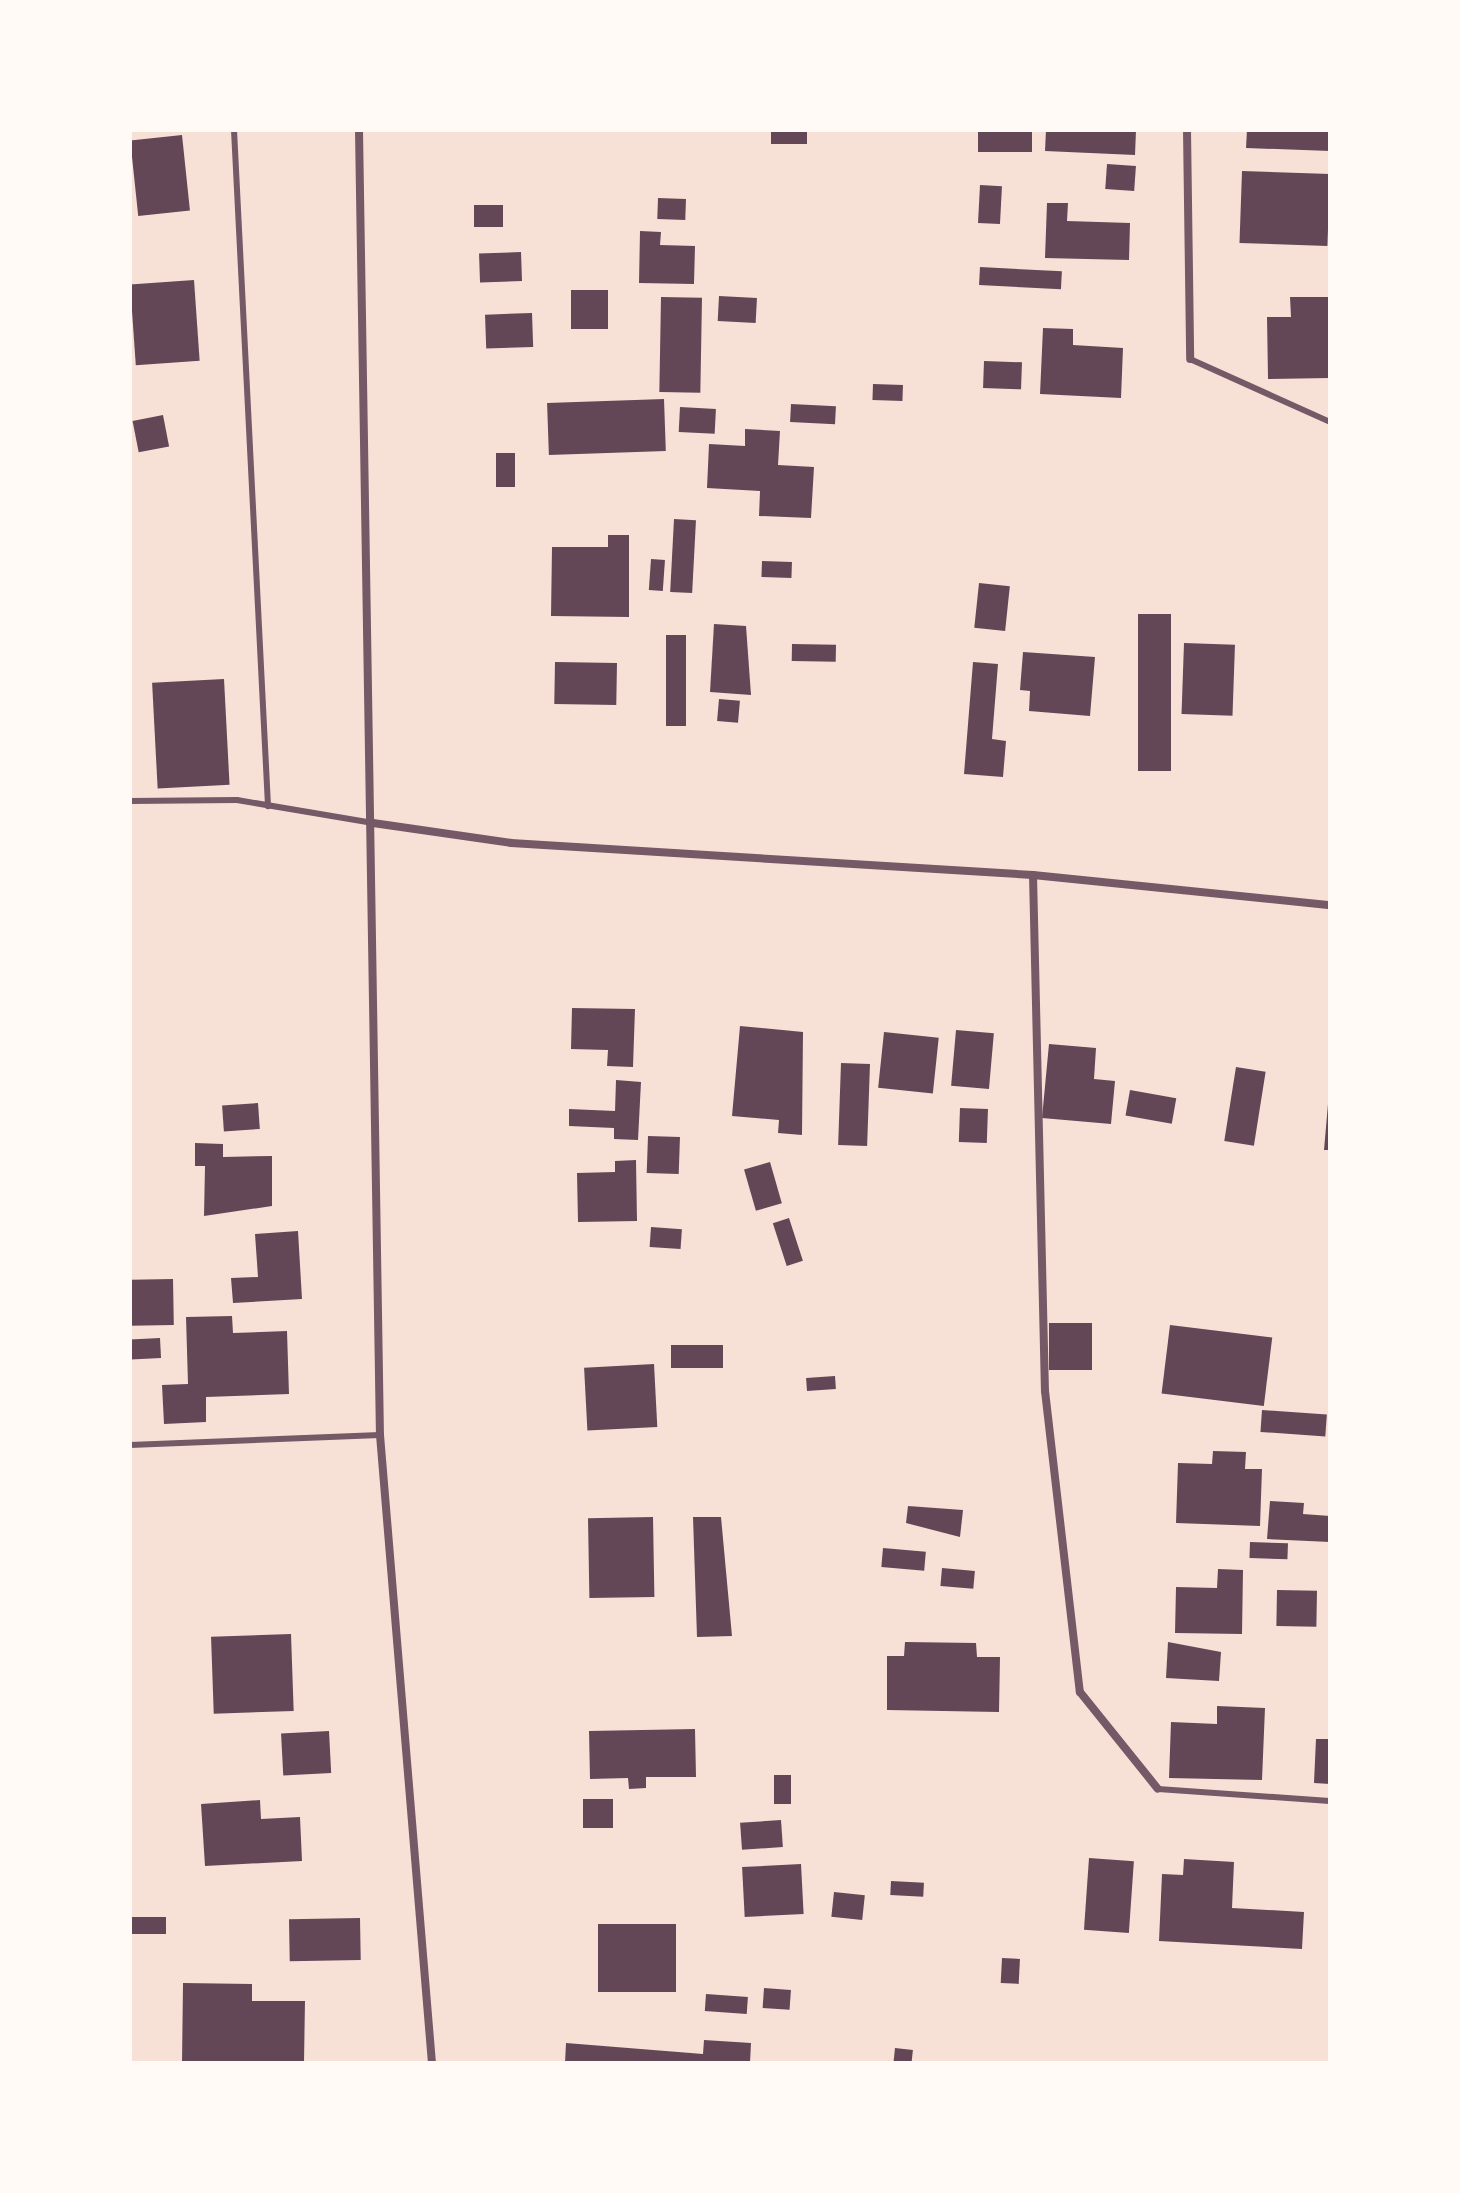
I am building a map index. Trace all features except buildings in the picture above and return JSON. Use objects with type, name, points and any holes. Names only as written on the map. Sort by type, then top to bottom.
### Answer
[{"type":"street","points":[[359,130],[373,823],[380,1435],[432,2063]]},
{"type":"street","points":[[1187,130],[1190,359]]},
{"type":"street","points":[[373,823],[511,843],[1033,875],[1330,905]]},
{"type":"street","points":[[1033,875],[1045,1391],[1080,1692],[1158,1789]]},
{"type":"lane","points":[[234,130],[268,806]]},
{"type":"lane","points":[[1190,359],[1330,422]]},
{"type":"lane","points":[[130,801],[268,806],[373,823]]},
{"type":"lane","points":[[130,1445],[380,1435]]},
{"type":"lane","points":[[1158,1789],[1330,1801]]}]
